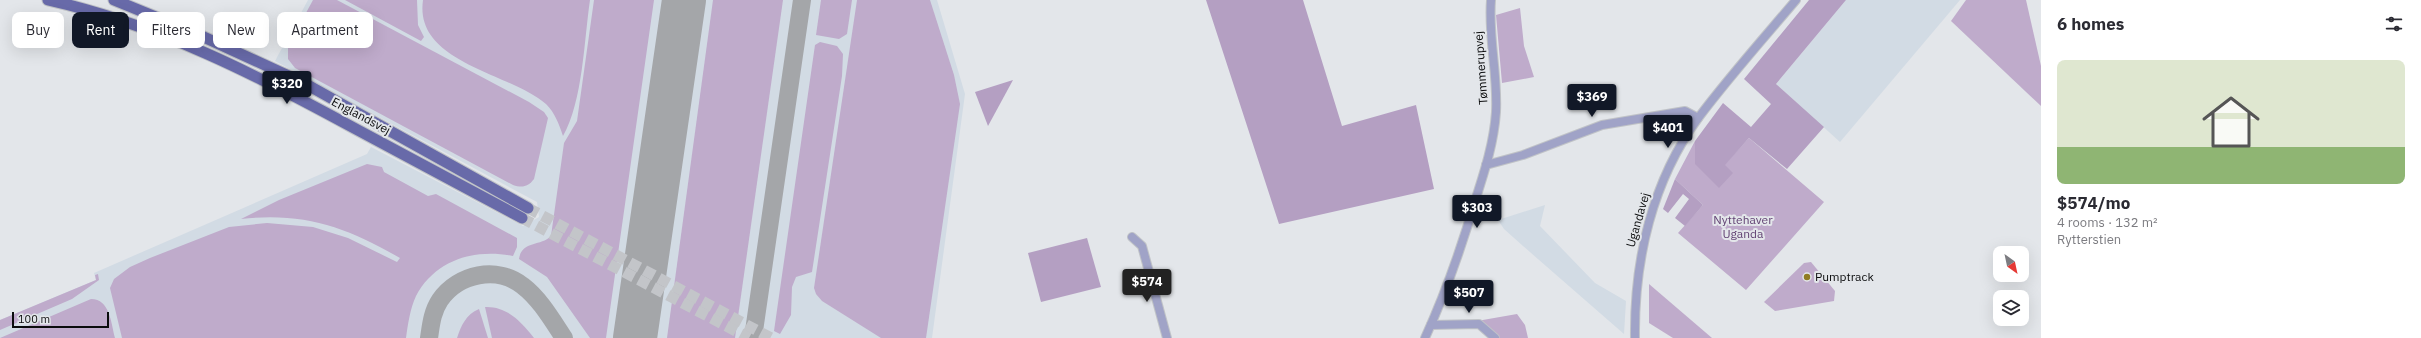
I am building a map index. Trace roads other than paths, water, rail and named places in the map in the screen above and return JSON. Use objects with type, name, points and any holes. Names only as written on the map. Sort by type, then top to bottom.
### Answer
[{"type":"main road","name":"Englandsvej","points":[[48,0],[98,11],[191,46],[297,97],[525,213],[304,83],[195,33],[114,0]]},
{"type":"street","name":"Tømmerupvej","points":[[1425,338],[1460,254],[1493,139],[1496,111],[1495,76],[1489,27],[1491,0]]},
{"type":"street","name":"Ugandavej","points":[[1635,338],[1636,286],[1644,236],[1668,171],[1698,118],[1796,0]]},
{"type":"street","points":[[1486,165],[1530,153],[1602,126],[1685,111],[1698,118]]},
{"type":"street","points":[[1132,237],[1142,246],[1167,338]]},
{"type":"street","points":[[1431,326],[1480,324],[1495,338]]},
{"type":"tunnel","points":[[528,208],[771,338]]},
{"type":"tunnel","points":[[522,218],[749,338]]},
{"type":"place","name":"Pumptrack","points":[[1807,277]]},
{"type":"park label","name":"Nyttehaver Uganda","points":[[1743,227]]}]
